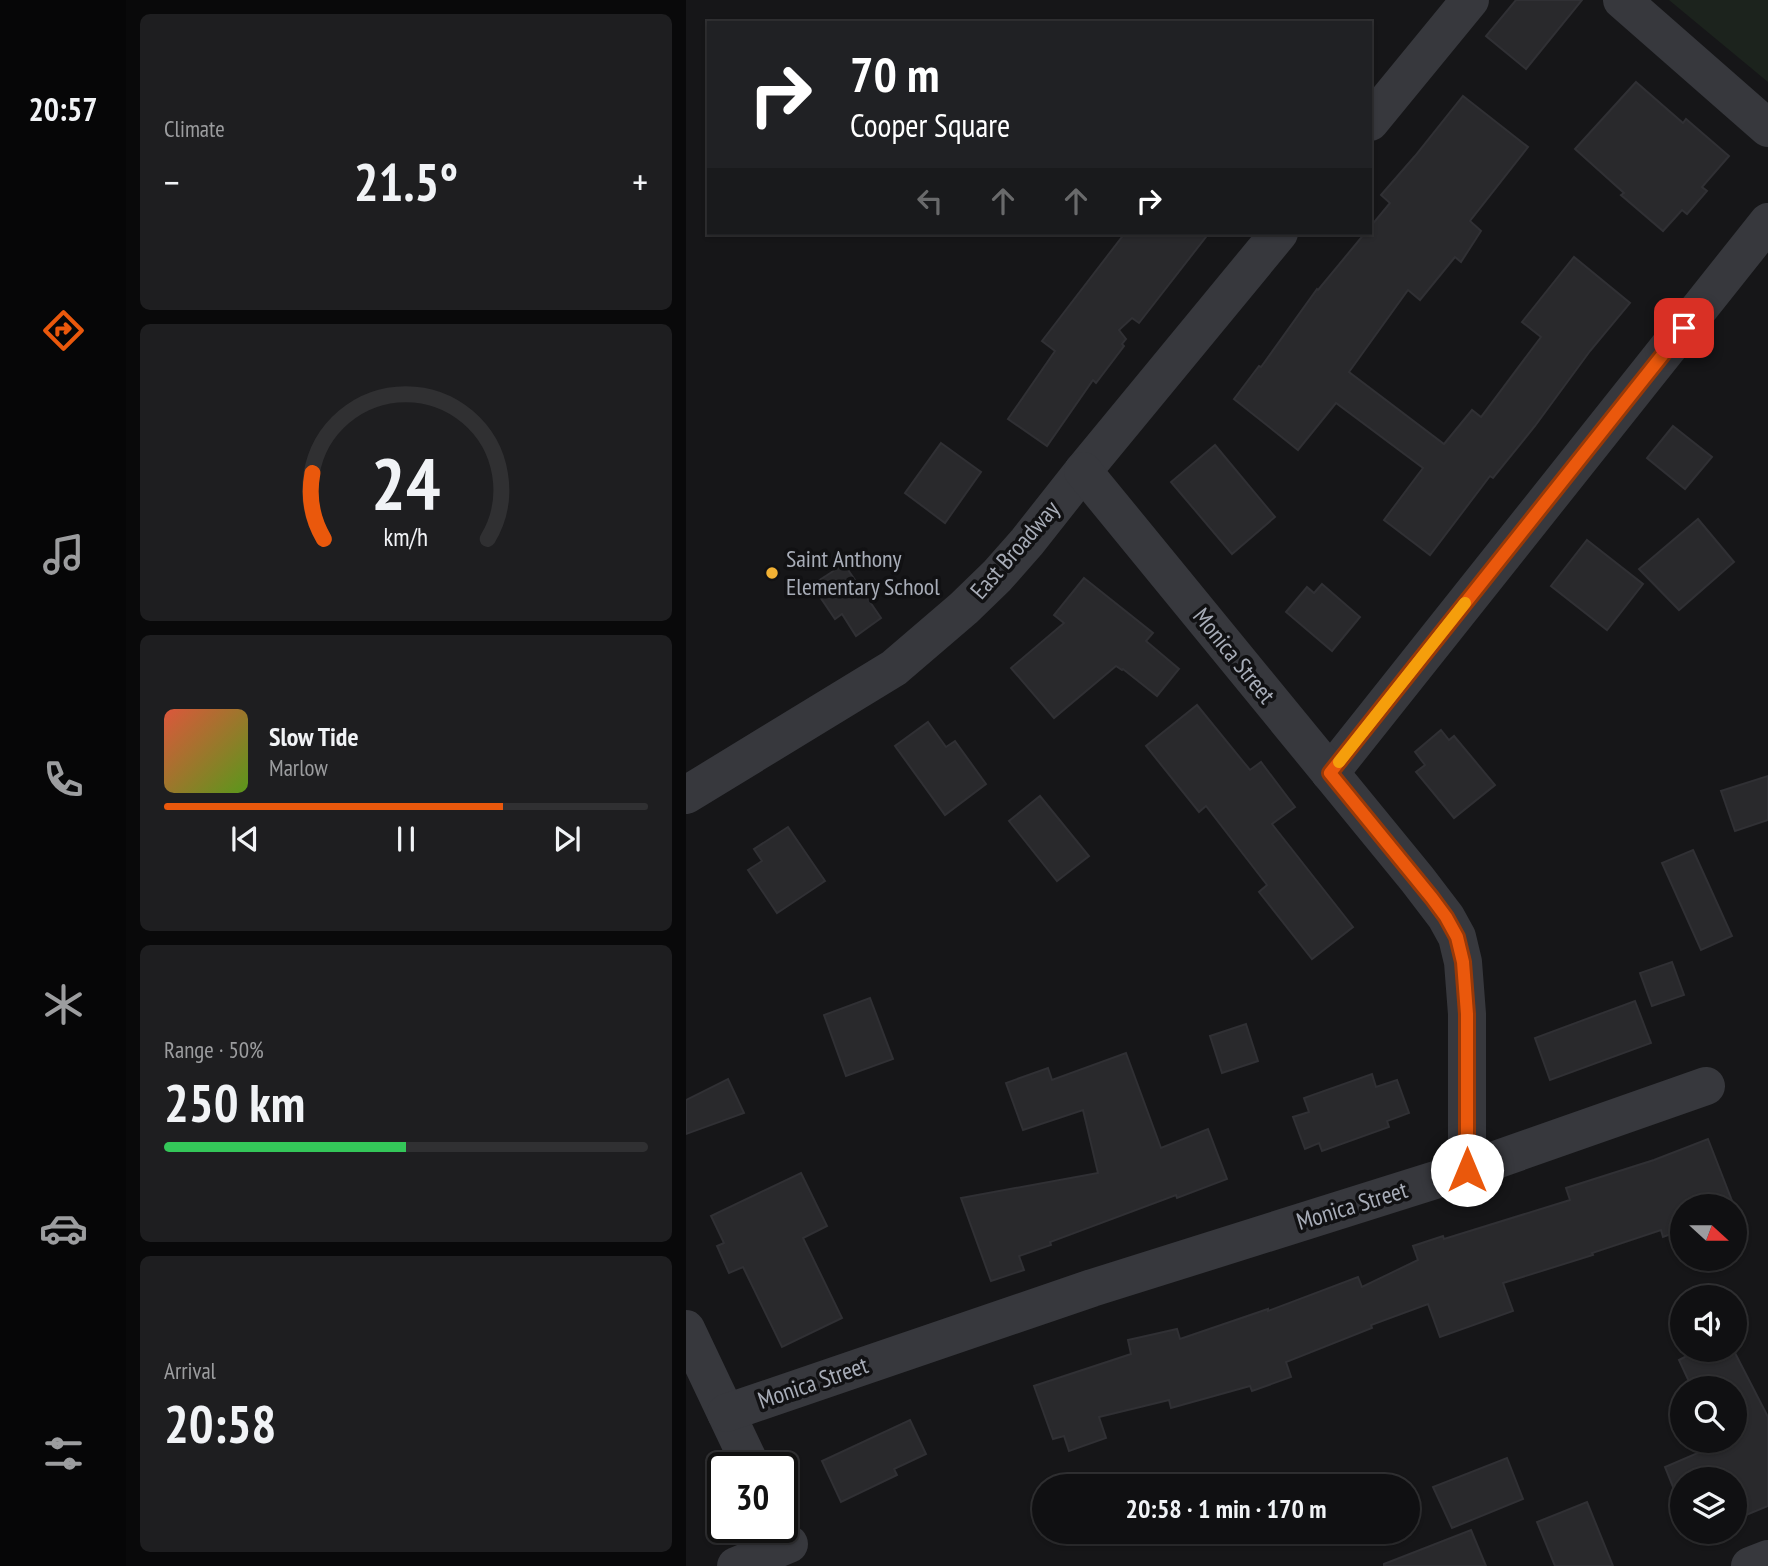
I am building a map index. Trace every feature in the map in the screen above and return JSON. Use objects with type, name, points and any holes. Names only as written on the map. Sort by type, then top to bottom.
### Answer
[{"type":"street","points":[[1372,120],[1470,0]]},
{"type":"street","points":[[1622,0],[1768,128]]},
{"type":"street","points":[[1330,773],[1768,222]]},
{"type":"street","name":"East Broadway","points":[[686,795],[894,668],[964,608],[1027,542],[1277,235]]},
{"type":"street","name":"Monica Street","points":[[726,1413],[1092,1288],[1467,1170],[1467,1014],[1463,962],[1457,937],[1432,898],[1083,471]]},
{"type":"street","points":[[1467,1170],[1706,1086]]},
{"type":"street","points":[[686,1329],[744,1452]]},
{"type":"street","points":[[736,1566],[790,1546]]},
{"type":"street","points":[[1750,1566],[1768,1559]]},
{"type":"shaded area","points":[[1669,0],[1768,0],[1768,82]]},
{"type":"building","points":[[1516,0],[1582,0],[1526,69],[1486,36]]},
{"type":"building","points":[[1636,82],[1683,123],[1686,119],[1729,156],[1702,187],[1707,191],[1687,214],[1682,210],[1663,231],[1621,195],[1624,193],[1575,149]]},
{"type":"building","points":[[1463,96],[1528,147],[1470,221],[1481,231],[1461,262],[1455,257],[1420,300],[1408,290],[1349,372],[1444,444],[1472,410],[1481,417],[1541,337],[1522,322],[1574,257],[1630,303],[1493,478],[1490,476],[1430,555],[1384,520],[1423,468],[1336,403],[1298,450],[1234,399],[1259,366],[1261,367],[1317,289],[1363,235],[1372,235],[1372,225],[1390,203],[1381,195]]},
{"type":"building","points":[[1123,235],[1207,235],[1139,323],[1132,318],[1119,330],[1126,339],[1122,344],[1124,346],[1096,383],[1093,380],[1047,446],[1008,419],[1055,351],[1042,341]]},
{"type":"building","points":[[1673,426],[1712,457],[1685,489],[1647,458]]},
{"type":"building","points":[[941,443],[981,472],[945,523],[905,493]]},
{"type":"building","points":[[1215,445],[1275,517],[1232,554],[1171,482]]},
{"type":"building","points":[[1698,519],[1734,562],[1679,610],[1639,569]]},
{"type":"building","points":[[1587,540],[1643,584],[1607,630],[1551,586]]},
{"type":"building","points":[[844,564],[881,618],[856,636],[842,614],[835,619],[812,585]]},
{"type":"building","points":[[1084,578],[1153,633],[1146,641],[1179,669],[1157,696],[1116,666],[1054,718],[1011,668],[1064,623],[1054,615]]},
{"type":"building","points":[[1322,584],[1360,617],[1332,651],[1286,612],[1307,587],[1314,593]]},
{"type":"building","points":[[1197,705],[1250,770],[1261,762],[1295,807],[1272,824],[1353,927],[1312,959],[1259,892],[1267,885],[1206,806],[1199,812],[1146,746]]},
{"type":"building","points":[[928,722],[946,747],[955,741],[986,784],[945,815],[895,746]]},
{"type":"building","points":[[1441,730],[1449,740],[1454,736],[1495,785],[1454,818],[1416,772],[1425,765],[1415,752]]},
{"type":"building","points":[[1768,776],[1768,820],[1735,831],[1721,791]]},
{"type":"building","points":[[1040,796],[1089,856],[1057,881],[1009,821]]},
{"type":"building","points":[[788,827],[825,881],[777,913],[748,870],[762,861],[754,849]]},
{"type":"building","points":[[1693,850],[1732,936],[1701,950],[1662,863]]},
{"type":"building","points":[[1672,962],[1684,995],[1652,1006],[1640,973]]},
{"type":"building","points":[[870,998],[893,1059],[846,1076],[824,1015]]},
{"type":"building","points":[[1635,1001],[1651,1043],[1550,1080],[1535,1038]]},
{"type":"building","points":[[1246,1024],[1258,1061],[1222,1073],[1210,1036]]},
{"type":"building","points":[[1126,1053],[1161,1148],[1208,1129],[1227,1179],[1050,1242],[1051,1245],[1019,1256],[1024,1270],[991,1281],[961,1198],[1098,1173],[1083,1110],[1023,1130],[1006,1083],[1048,1068],[1052,1080]]},
{"type":"building","points":[[1372,1074],[1376,1087],[1397,1080],[1409,1113],[1387,1121],[1389,1127],[1322,1151],[1319,1143],[1305,1149],[1293,1117],[1309,1112],[1304,1098]]},
{"type":"building","points":[[728,1079],[744,1113],[686,1134],[686,1100]]},
{"type":"building","points":[[1708,1139],[1729,1194],[1670,1194],[1670,1234],[1663,1237],[1661,1230],[1503,1283],[1513,1311],[1440,1337],[1428,1304],[1371,1325],[1372,1328],[1286,1362],[1291,1377],[1252,1391],[1250,1386],[1171,1408],[1169,1400],[1099,1417],[1106,1438],[1069,1451],[1064,1436],[1053,1439],[1034,1386],[1131,1354],[1128,1340],[1177,1329],[1180,1339],[1268,1311],[1358,1277],[1362,1287],[1418,1260],[1413,1246],[1570,1200],[1566,1188],[1654,1160]]},
{"type":"building","points":[[801,1173],[827,1226],[803,1238],[842,1318],[782,1347],[743,1267],[729,1273],[717,1246],[724,1243],[711,1216]]},
{"type":"building","points":[[1680,1362],[1740,1362],[1747,1376],[1686,1376]]},
{"type":"building","points":[[1747,1376],[1768,1417],[1768,1506],[1747,1515],[1747,1467],[1670,1467],[1670,1479],[1665,1467],[1698,1453],[1747,1453]]},
{"type":"building","points":[[910,1420],[926,1454],[894,1469],[897,1475],[841,1502],[822,1461]]},
{"type":"building","points":[[1507,1458],[1523,1499],[1452,1528],[1433,1487]]},
{"type":"building","points":[[1587,1502],[1613,1566],[1555,1566],[1537,1522]]},
{"type":"building","points":[[1471,1530],[1486,1566],[1384,1566],[1384,1564]]},
{"type":"slow traffic","points":[[1339,762],[1465,603]]},
{"type":"place","name":"Saint Anthony Elementary School","points":[[772,573]]},
{"type":"route","points":[[1467,1170],[1467,1014],[1463,962],[1457,937],[1432,898],[1330,773],[1684,328]]}]
